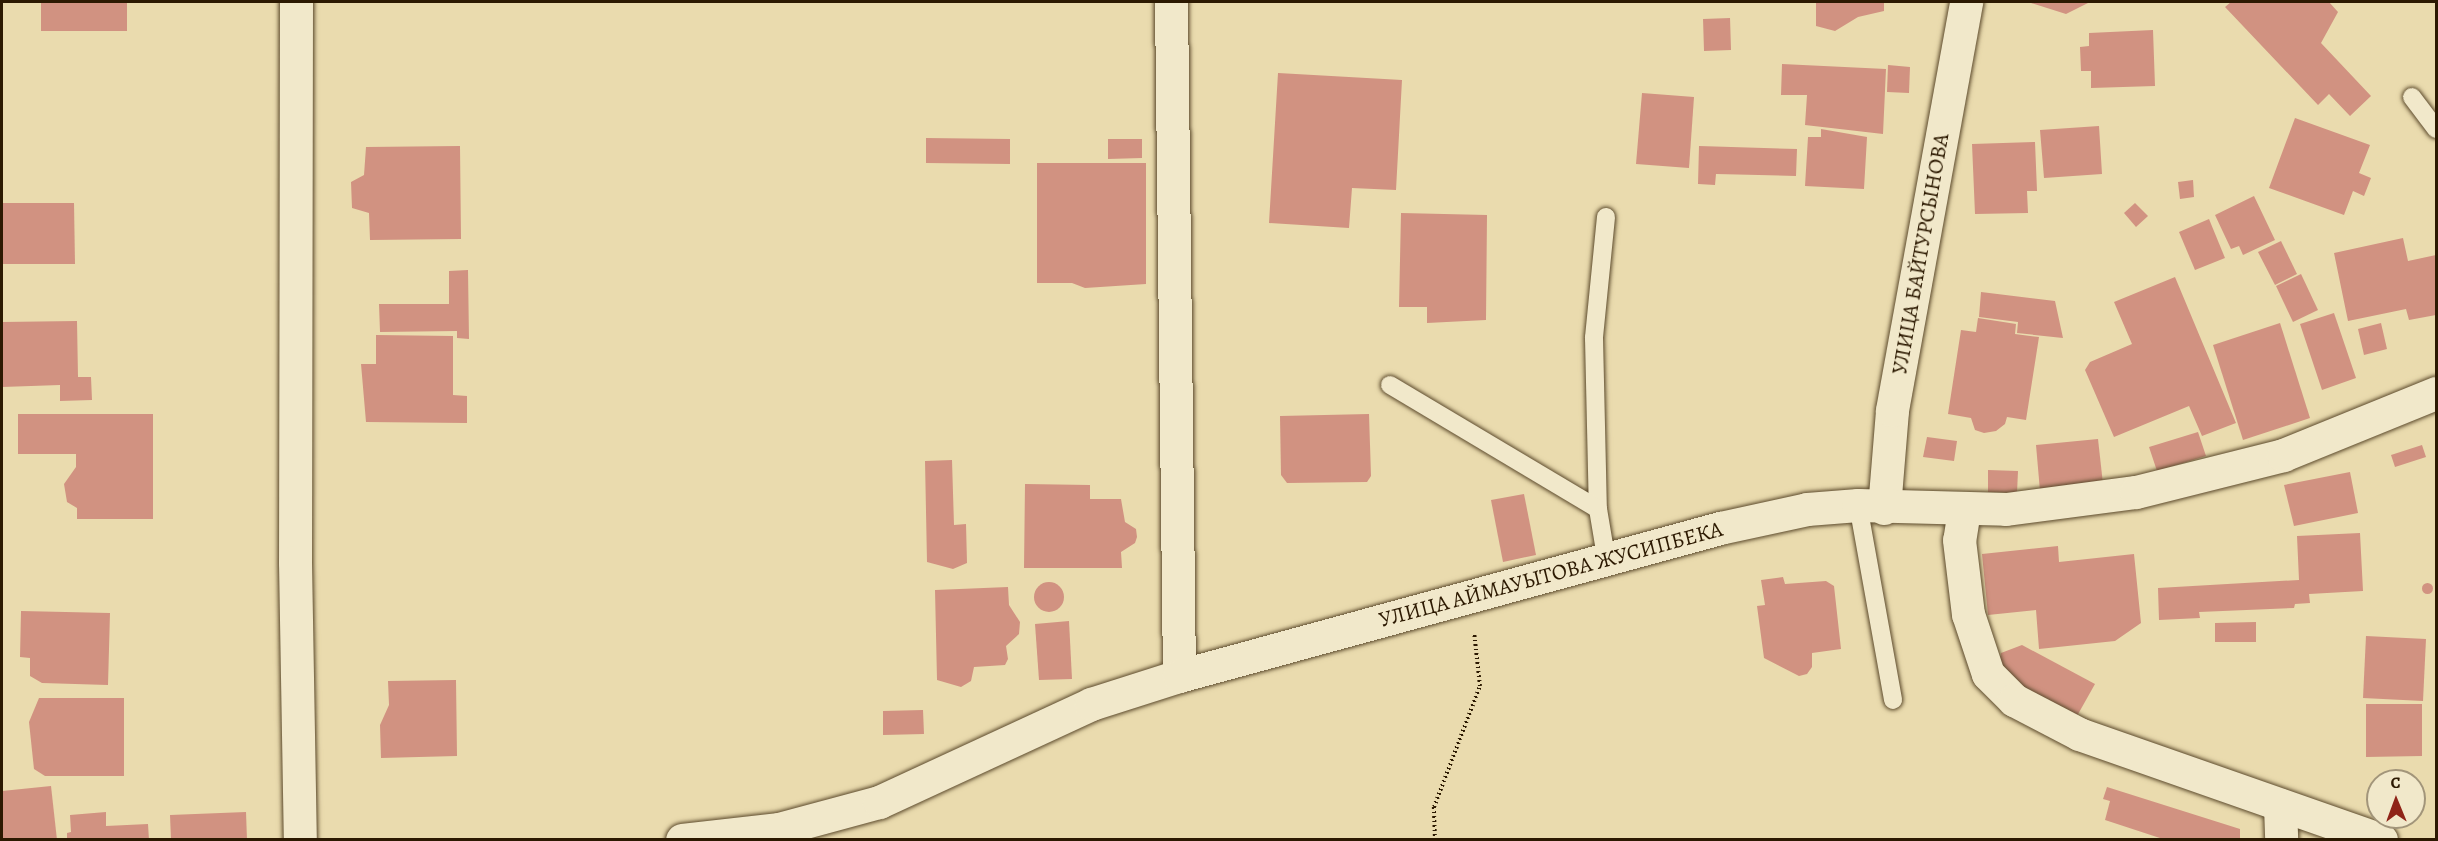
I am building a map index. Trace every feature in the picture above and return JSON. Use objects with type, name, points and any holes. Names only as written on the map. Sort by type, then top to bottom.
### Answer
[{"type":"street","points":[[296,2],[295,562],[300,840]]},
{"type":"street","points":[[1171,2],[1179,676]]},
{"type":"street","name":"УЛИЦА БАЙТУРСЫНОВА","points":[[1871,507],[1892,410],[1966,2]]},
{"type":"street","name":"УЛИЦА АЙМАУЫТОВА ЖУСИПБЕКА","points":[[682,840],[779,834],[879,802],[1091,704],[1179,676],[1463,600],[1606,557],[1807,508],[1871,507],[1964,510],[2062,504],[2229,471],[2283,455],[2436,393]]},
{"type":"street","points":[[1964,510],[1959,540],[1968,614],[1988,674],[2014,700],[2079,734],[2381,840]]},
{"type":"street","points":[[2280,805],[2281,840]]},
{"type":"lane","points":[[2412,97],[2436,129]]},
{"type":"lane","points":[[1606,217],[1594,338],[1598,509],[1606,557]]},
{"type":"lane","points":[[1390,385],[1598,509]]},
{"type":"lane","points":[[1871,507],[1893,700]]},
{"type":"path","points":[[1435,840],[1434,807],[1480,686],[1478,644],[1463,600]]},
{"type":"building","points":[[41,2],[127,2],[127,31],[41,31]]},
{"type":"building","points":[[1816,2],[1884,2],[1884,11],[1858,17],[1835,31],[1816,26]]},
{"type":"building","points":[[2028,2],[2090,2],[2066,14]]},
{"type":"building","points":[[2231,2],[2329,2],[2338,12],[2321,43],[2371,96],[2350,116],[2329,94],[2318,105],[2225,7]]},
{"type":"building","points":[[1730,18],[1731,50],[1704,51],[1703,19]]},
{"type":"building","points":[[2153,30],[2155,86],[2091,88],[2091,71],[2081,71],[2080,47],[2089,46],[2089,33]]},
{"type":"building","points":[[1782,64],[1886,69],[1883,134],[1805,125],[1807,95],[1781,95]]},
{"type":"building","points":[[1888,65],[1910,67],[1909,93],[1887,92]]},
{"type":"building","points":[[1278,73],[1402,80],[1396,190],[1352,188],[1349,228],[1269,223]]},
{"type":"building","points":[[1642,93],[1694,97],[1689,168],[1636,164]]},
{"type":"building","points":[[2295,118],[2370,145],[2359,173],[2371,178],[2364,196],[2353,191],[2344,215],[2269,188]]},
{"type":"building","points":[[2099,126],[2102,174],[2044,178],[2040,130]]},
{"type":"building","points":[[1821,129],[1867,137],[1864,189],[1805,186],[1808,137],[1821,137]]},
{"type":"building","points":[[926,138],[1010,139],[1010,164],[926,163]]},
{"type":"building","points":[[1108,139],[1142,139],[1142,158],[1108,159]]},
{"type":"building","points":[[2035,142],[2037,191],[2027,191],[2028,213],[1975,214],[1972,144]]},
{"type":"building","points":[[460,146],[461,239],[370,240],[369,213],[352,208],[351,182],[364,175],[366,147]]},
{"type":"building","points":[[1699,146],[1797,149],[1796,176],[1716,174],[1715,185],[1698,184]]},
{"type":"building","points":[[1037,163],[1146,163],[1146,284],[1085,288],[1072,283],[1037,283]]},
{"type":"building","points":[[2193,180],[2194,197],[2180,199],[2178,182]]},
{"type":"building","points":[[2254,196],[2275,240],[2243,255],[2239,246],[2231,249],[2215,215]]},
{"type":"building","points":[[2,203],[74,203],[75,264],[2,264]]},
{"type":"building","points":[[2135,203],[2148,216],[2136,227],[2124,213]]},
{"type":"building","points":[[1401,213],[1487,215],[1486,320],[1427,323],[1427,307],[1399,307]]},
{"type":"building","points":[[2209,219],[2225,258],[2195,270],[2179,232]]},
{"type":"building","points":[[2403,238],[2408,261],[2436,255],[2436,315],[2409,320],[2406,309],[2348,321],[2334,253]]},
{"type":"building","points":[[2281,241],[2297,274],[2275,285],[2258,252]]},
{"type":"building","points":[[468,270],[469,339],[457,338],[457,331],[380,332],[379,304],[449,304],[449,271]]},
{"type":"building","points":[[2301,274],[2318,310],[2293,322],[2276,286]]},
{"type":"building","points":[[2175,277],[2236,423],[2202,436],[2189,406],[2114,437],[2085,370],[2090,362],[2132,344],[2114,302]]},
{"type":"building","points":[[1981,292],[2055,301],[2063,338],[2017,333],[2018,322],[1979,317]]},
{"type":"building","points":[[2334,313],[2356,378],[2322,390],[2300,324]]},
{"type":"building","points":[[1978,318],[2016,324],[2015,334],[2039,337],[2026,420],[2007,417],[2005,424],[1996,431],[1984,433],[1975,430],[1971,418],[1948,414],[1961,330],[1976,332]]},
{"type":"building","points":[[77,321],[78,377],[91,377],[92,400],[60,401],[60,385],[2,387],[2,322]]},
{"type":"building","points":[[2280,323],[2310,418],[2243,440],[2213,345]]},
{"type":"building","points":[[2381,323],[2387,349],[2364,355],[2358,329]]},
{"type":"building","points":[[376,335],[453,336],[453,395],[467,396],[467,423],[366,422],[361,364],[376,364]]},
{"type":"building","points":[[18,414],[153,414],[153,519],[77,519],[77,508],[67,502],[64,484],[76,467],[76,454],[18,454]]},
{"type":"building","points":[[1369,414],[1371,476],[1367,482],[1287,483],[1281,475],[1280,416]]},
{"type":"building","points":[[2198,432],[2206,456],[2157,471],[2149,447]]},
{"type":"building","points":[[1927,437],[1957,441],[1954,461],[1923,457]]},
{"type":"building","points":[[2098,439],[2103,484],[2040,491],[2036,445]]},
{"type":"building","points":[[2422,445],[2426,457],[2395,467],[2391,455]]},
{"type":"building","points":[[952,460],[954,525],[966,524],[967,563],[953,569],[927,562],[925,461]]},
{"type":"building","points":[[1988,470],[2018,471],[2017,493],[1988,492]]},
{"type":"building","points":[[2350,472],[2358,513],[2294,526],[2284,485]]},
{"type":"building","points":[[1025,484],[1090,485],[1090,499],[1121,499],[1125,522],[1136,529],[1137,537],[1135,543],[1121,552],[1122,568],[1024,568]]},
{"type":"building","points":[[1524,494],[1536,555],[1503,562],[1491,500]]},
{"type":"building","points":[[2360,533],[2363,591],[2309,594],[2310,603],[2295,604],[2294,608],[2199,612],[2200,618],[2159,620],[2158,588],[2299,580],[2297,536]]},
{"type":"building","points":[[2058,546],[2059,562],[2134,554],[2141,623],[2115,641],[2039,649],[2036,610],[1988,615],[1982,554]]},
{"type":"building","points":[[1783,577],[1785,584],[1826,581],[1834,586],[1841,649],[1812,653],[1812,667],[1807,674],[1799,676],[1764,658],[1757,606],[1765,605],[1761,580]]},
{"type":"building","points":[[1049,582],[1060,586],[1064,597],[1060,608],[1049,612],[1038,608],[1034,597],[1038,586]]},
{"type":"building","points":[[2427,582],[2433,588],[2427,594],[2421,588]]},
{"type":"building","points":[[1008,587],[1009,605],[1020,622],[1019,634],[1006,646],[1008,659],[1005,665],[974,667],[971,681],[961,687],[937,680],[935,590]]},
{"type":"building","points":[[21,611],[110,613],[108,685],[42,683],[30,676],[30,658],[20,657]]},
{"type":"building","points":[[1069,621],[1072,679],[1039,680],[1035,624]]},
{"type":"building","points":[[2256,622],[2256,642],[2215,642],[2215,623]]},
{"type":"building","points":[[2366,636],[2426,639],[2423,701],[2363,698]]},
{"type":"building","points":[[2022,645],[2095,684],[2077,716],[2007,678],[1999,665],[2001,653]]},
{"type":"building","points":[[456,680],[457,756],[381,758],[380,725],[389,705],[388,681]]},
{"type":"building","points":[[39,698],[124,698],[124,776],[45,776],[34,769],[29,722]]},
{"type":"building","points":[[2366,704],[2422,704],[2422,756],[2366,757]]},
{"type":"building","points":[[923,710],[924,734],[883,735],[883,711]]},
{"type":"building","points":[[51,786],[57,840],[2,840],[2,791]]},
{"type":"building","points":[[2107,787],[2240,829],[2240,840],[2166,840],[2105,820],[2110,801],[2103,799]]},
{"type":"building","points":[[106,812],[106,826],[148,824],[149,840],[67,840],[67,833],[71,832],[70,815]]},
{"type":"building","points":[[246,812],[247,840],[171,840],[170,815]]}]
